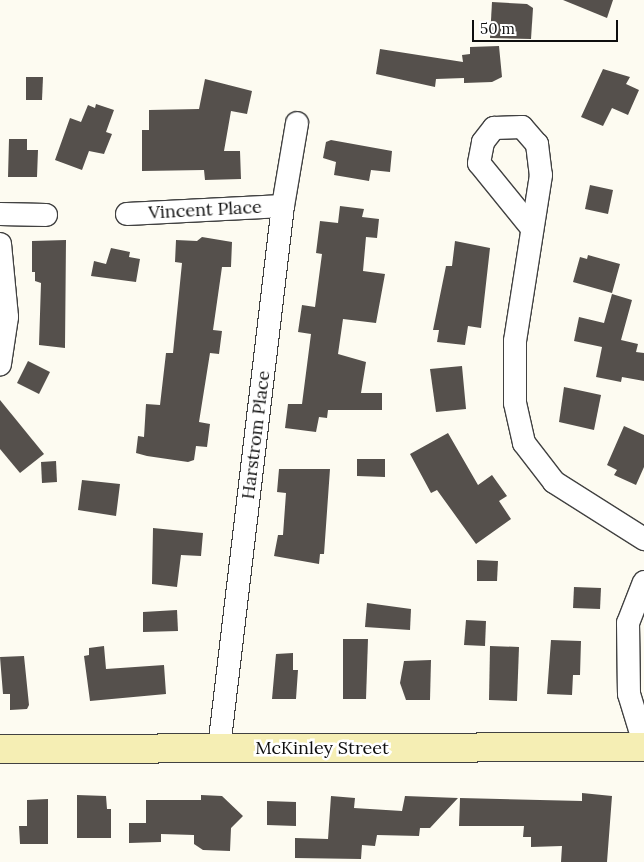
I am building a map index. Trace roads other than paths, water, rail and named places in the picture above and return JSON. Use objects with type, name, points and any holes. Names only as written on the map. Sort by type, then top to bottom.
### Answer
[{"type":"main road","name":"McKinley Street","points":[[0,749],[644,747]]},
{"type":"street","name":"Harstrom Place","points":[[219,748],[283,206],[297,123]]},
{"type":"street","name":"Vincent Place","points":[[127,214],[283,206]]},
{"type":"street","points":[[0,214],[46,214]]},
{"type":"street","points":[[530,227],[515,341],[515,402],[524,443],[554,482],[644,539]]},
{"type":"street","points":[[0,244],[7,318],[0,364]]},
{"type":"street","points":[[644,582],[628,623],[629,694],[644,743]]}]
